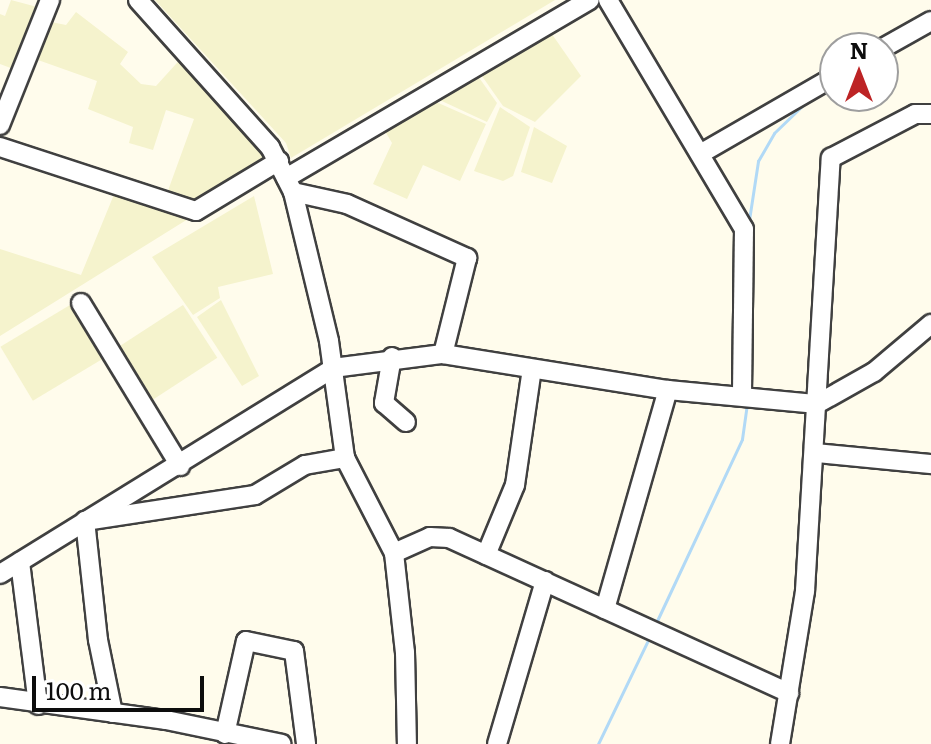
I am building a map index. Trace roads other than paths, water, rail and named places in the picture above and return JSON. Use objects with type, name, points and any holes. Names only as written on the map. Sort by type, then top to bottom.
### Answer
[{"type":"street","points":[[0,125],[50,0]]},
{"type":"street","points":[[138,0],[286,177],[333,368],[333,397],[345,458],[394,553],[405,652],[407,744]]},
{"type":"street","points":[[0,147],[196,211],[286,177],[590,0]]},
{"type":"street","points":[[608,0],[744,229],[742,395]]},
{"type":"street","points":[[899,39],[931,21]]},
{"type":"street","points":[[700,154],[819,85]]},
{"type":"street","points":[[780,744],[805,591],[816,453],[831,158],[915,114],[931,114]]},
{"type":"street","points":[[286,177],[467,258],[443,354]]},
{"type":"street","points":[[81,303],[180,466]]},
{"type":"street","points":[[0,574],[180,466],[333,368],[371,366],[392,357],[443,354],[668,390],[817,404],[874,372],[931,324]]},
{"type":"street","points":[[392,357],[384,403],[406,422]]},
{"type":"street","points":[[486,555],[515,485],[532,369]]},
{"type":"street","points":[[605,609],[668,390]]},
{"type":"street","points":[[816,453],[931,464]]},
{"type":"street","points":[[85,521],[255,495],[305,465],[345,458]]},
{"type":"street","points":[[85,521],[98,640],[113,713]]},
{"type":"street","points":[[394,553],[440,536],[789,693]]},
{"type":"street","points":[[20,562],[38,705]]},
{"type":"street","points":[[497,744],[545,581]]},
{"type":"street","points":[[220,737],[246,641],[294,651],[306,744]]},
{"type":"street","points":[[0,697],[38,705],[113,713],[220,737],[282,744]]},
{"type":"waterway","points":[[749,220],[758,161],[774,133],[803,105]]},
{"type":"waterway","points":[[655,625],[742,439],[747,404]]},
{"type":"waterway","points":[[598,744],[650,636]]}]
